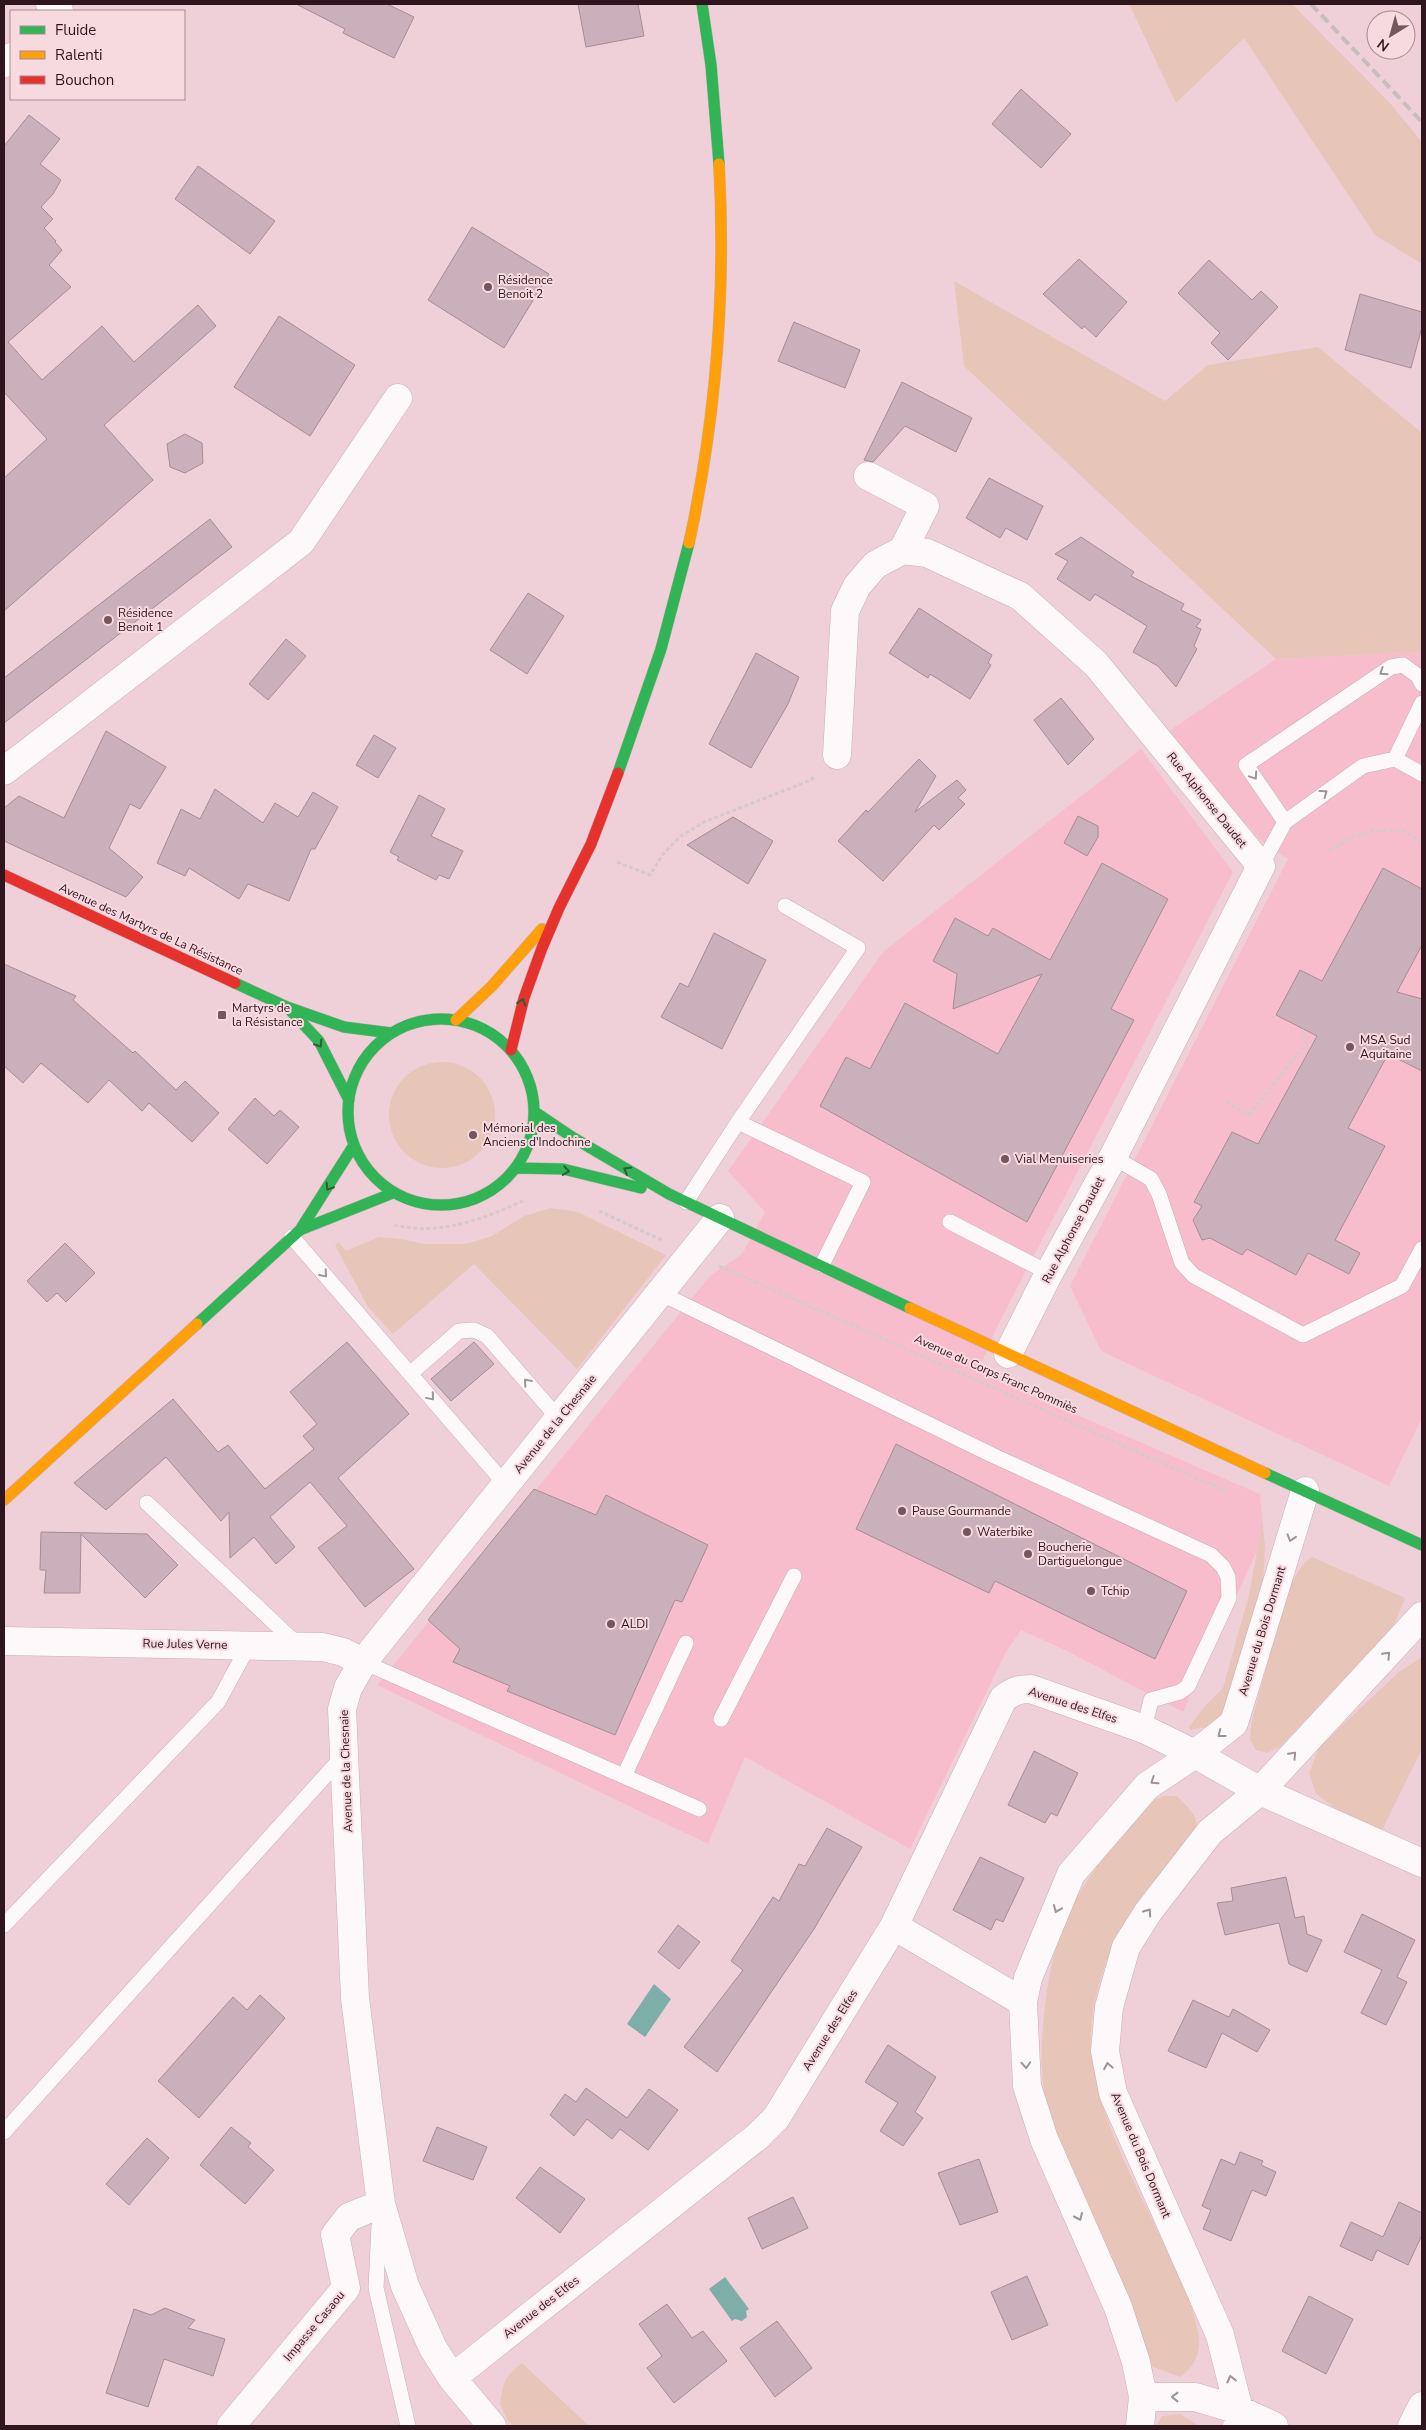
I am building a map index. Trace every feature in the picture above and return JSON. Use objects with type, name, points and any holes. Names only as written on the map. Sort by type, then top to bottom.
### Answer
[{"type":"main road","points":[[511,1050],[521,1006],[556,912],[588,852],[661,649],[695,514],[705,458],[719,300],[720,190],[713,84],[702,4]]},
{"type":"main road","name":"Avenue des Martyrs de La Résistance","points":[[4,875],[287,1007],[344,1027],[391,1033]]},
{"type":"main road","points":[[456,1020],[492,986],[556,912]]},
{"type":"main road","name":"Avenue des Martyrs de La Résistance","points":[[287,1007],[319,1042],[349,1100]]},
{"type":"main road","points":[[434,1019],[456,1020],[486,1030],[511,1050],[524,1068],[532,1090],[535,1112],[530,1143],[517,1168],[491,1192],[461,1204],[429,1205],[393,1193],[368,1171],[354,1145],[348,1124],[350,1088],[359,1066],[373,1047],[391,1033],[412,1023],[434,1019]]},
{"type":"main road","name":"Avenue du Corps Franc Pommiès","points":[[535,1112],[572,1137],[669,1194],[1008,1354],[1422,1545]]},
{"type":"main road","points":[[4,1500],[296,1233],[317,1206],[354,1145]]},
{"type":"main road","name":"Avenue du Corps Franc Pommiès","points":[[517,1168],[563,1169],[669,1194]]},
{"type":"main road","points":[[296,1233],[393,1193]]},
{"type":"street","points":[[4,771],[301,542],[398,398]]},
{"type":"street","points":[[837,755],[845,611],[857,586],[875,565],[903,550],[924,506],[868,476]]},
{"type":"street","name":"Rue Alphonse Daudet","points":[[903,550],[927,553],[1020,596],[1096,664],[1261,866],[1113,1156],[1049,1273],[1008,1354]]},
{"type":"street","name":"Avenue de la Chesnaie","points":[[452,2378],[433,2348],[405,2286],[381,2204],[355,1998],[342,1709],[348,1688],[363,1662],[720,1218]]},
{"type":"street","name":"Avenue du Bois Dormant","points":[[1140,2426],[1143,2397],[1136,2362],[1118,2306],[1044,2139],[1027,2086],[1023,2002],[1028,1978],[1071,1874],[1147,1786],[1195,1754],[1234,1723],[1305,1491]]},
{"type":"street","name":"Avenue du Bois Dormant","points":[[1238,2418],[1220,2336],[1113,2093],[1105,2051],[1109,2007],[1126,1947],[1148,1912],[1210,1832],[1260,1791],[1422,1616]]},
{"type":"street","name":"Rue Jules Verne","points":[[4,1641],[323,1647],[343,1652],[363,1662]]},
{"type":"street","name":"Avenue des Elfes","points":[[452,2378],[758,2136],[776,2118],[894,1926],[1004,1699],[1021,1689],[1031,1689],[1144,1729],[1195,1754]]},
{"type":"street","points":[[1195,1754],[1260,1791],[1422,1864]]},
{"type":"street","points":[[894,1926],[1023,2002]]},
{"type":"street","name":"Impasse Casaou","points":[[230,2426],[346,2288],[335,2235],[350,2217],[381,2204]]},
{"type":"street","points":[[452,2378],[492,2426]]},
{"type":"street","points":[[1143,2397],[1195,2397],[1238,2418],[1274,2426]]},
{"type":"street","points":[[1412,2426],[1422,2406]]},
{"type":"lane","points":[[1285,822],[1246,765],[1390,667],[1403,665],[1418,676],[1422,684]]},
{"type":"lane","points":[[1395,759],[1422,703]]},
{"type":"lane","points":[[1261,866],[1285,822],[1363,766],[1395,759],[1422,774]]},
{"type":"lane","points":[[686,1202],[738,1122],[858,948],[785,906]]},
{"type":"lane","points":[[738,1122],[863,1182],[822,1265]]},
{"type":"lane","points":[[1113,1156],[1151,1179],[1159,1194],[1182,1263],[1194,1276],[1303,1334],[1402,1286],[1422,1249]]},
{"type":"lane","points":[[950,1222],[1049,1273]]},
{"type":"lane","points":[[296,1233],[506,1485]]},
{"type":"lane","points":[[660,1293],[992,1455],[1211,1555],[1224,1567],[1228,1577],[1229,1598],[1188,1686],[1180,1692],[1151,1700],[1144,1729]]},
{"type":"lane","points":[[411,1373],[460,1331],[474,1330],[487,1336],[560,1419]]},
{"type":"lane","points":[[147,1503],[300,1647]]},
{"type":"lane","points":[[721,1719],[794,1576]]},
{"type":"lane","points":[[624,1776],[686,1643]]},
{"type":"lane","points":[[4,1925],[218,1702],[249,1645]]},
{"type":"lane","points":[[363,1662],[699,1809]]},
{"type":"lane","points":[[4,2132],[344,1755]]},
{"type":"lane","points":[[381,2204],[376,2288],[408,2426]]},
{"type":"path","points":[[588,852],[650,875],[663,854],[681,836],[704,822],[811,780],[837,755]]},
{"type":"path","points":[[1329,851],[1353,836],[1374,831],[1401,830],[1422,842]]},
{"type":"path","points":[[1226,1102],[1250,1115],[1306,1044],[1302,1029]]},
{"type":"path","points":[[388,1224],[426,1230],[468,1222],[530,1198]]},
{"type":"path","name":"Avenue du Corps Franc Pommiès","points":[[594,1209],[1233,1494]]},
{"type":"shaded area","points":[[1129,4],[1292,4],[1389,102],[1422,142],[1422,264],[1375,235],[1244,38],[1176,103]]},
{"type":"shaded area","points":[[954,281],[1165,401],[1208,365],[1318,347],[1422,433],[1422,652],[1276,659],[964,366]]},
{"type":"shaded area","points":[[1422,652],[1422,1418],[1389,1486],[1101,1351],[1070,1286],[1288,859],[1261,841],[1166,733],[1276,659]]},
{"type":"shaded area","points":[[1141,749],[1233,872],[997,1327],[978,1372],[1260,1494],[1264,1536],[1183,1712],[1067,1651],[1021,1630],[1006,1652],[910,1849],[745,1757],[708,1844],[377,1685],[710,1276],[742,1254],[765,1212],[728,1171],[883,952]]},
{"type":"shaded area","points":[[442,1062],[462,1066],[480,1077],[491,1095],[495,1115],[491,1135],[480,1153],[462,1164],[442,1168],[422,1164],[404,1153],[393,1135],[389,1115],[393,1095],[404,1077],[422,1066]]},
{"type":"shaded area","points":[[551,1208],[578,1212],[666,1255],[577,1369],[474,1264],[393,1334],[368,1307],[335,1245],[339,1242],[346,1251],[379,1237],[402,1239],[423,1244],[466,1244],[492,1236],[524,1216]]},
{"type":"shaded area","points":[[1262,1523],[1265,1545],[1263,1587],[1228,1705],[1213,1726],[1190,1730],[1189,1727],[1205,1706],[1223,1688],[1249,1595]]},
{"type":"shaded area","points":[[1312,1557],[1405,1598],[1394,1625],[1380,1641],[1280,1747],[1267,1753],[1256,1750],[1250,1740],[1251,1724],[1288,1587],[1304,1563]]},
{"type":"shaded area","points":[[1422,1657],[1422,1749],[1382,1830],[1339,1811],[1316,1794],[1309,1773],[1319,1747],[1399,1672]]},
{"type":"shaded area","points":[[1164,1796],[1177,1796],[1193,1814],[1196,1827],[1184,1847],[1138,1901],[1114,1944],[1104,1968],[1097,1993],[1092,2018],[1091,2042],[1093,2065],[1105,2113],[1134,2182],[1177,2271],[1195,2319],[1199,2342],[1198,2353],[1188,2370],[1180,2377],[1151,2366],[1145,2354],[1048,2116],[1043,2087],[1042,2062],[1043,2022],[1049,1981],[1053,1958],[1067,1917],[1088,1879],[1138,1813],[1150,1801]]},
{"type":"shaded area","points":[[654,1984],[671,1999],[645,2037],[627,2024]]},
{"type":"shaded area","points":[[725,2277],[749,2309],[746,2311],[747,2317],[742,2321],[735,2319],[732,2321],[709,2289]]},
{"type":"shaded area","points":[[522,2363],[589,2426],[514,2426],[508,2421],[500,2404],[503,2390],[508,2376]]},
{"type":"shaded area","points":[[1180,2414],[1199,2426],[1156,2426],[1162,2416]]},
{"type":"building","points":[[296,4],[387,4],[414,17],[394,58],[343,33],[345,29]]},
{"type":"building","points":[[578,4],[638,4],[644,36],[586,47]]},
{"type":"building","points":[[1021,89],[1071,134],[1041,168],[992,124]]},
{"type":"building","points":[[29,115],[60,139],[40,164],[61,180],[53,194],[41,207],[53,219],[44,228],[62,250],[49,265],[71,287],[8,342],[42,380],[102,326],[134,362],[198,305],[216,326],[104,425],[153,480],[4,611],[4,478],[47,439],[4,392],[4,146]]},
{"type":"building","points":[[198,166],[275,221],[250,254],[175,199]]},
{"type":"building","name":"Résidence Benoit 2","points":[[472,227],[549,274],[504,348],[428,300]]},
{"type":"building","points":[[1079,259],[1127,302],[1096,337],[1084,326],[1082,329],[1043,294]]},
{"type":"building","points":[[1209,260],[1252,300],[1261,291],[1278,307],[1228,360],[1211,343],[1220,333],[1178,293]]},
{"type":"building","points":[[1360,294],[1422,312],[1422,327],[1411,368],[1345,350]]},
{"type":"building","points":[[279,316],[355,365],[310,436],[234,387]]},
{"type":"building","points":[[794,322],[860,350],[845,388],[778,361]]},
{"type":"building","points":[[902,382],[972,418],[956,452],[905,426],[873,462],[864,460]]},
{"type":"building","points":[[185,434],[202,443],[203,463],[185,473],[170,467],[167,444]]},
{"type":"building","points":[[989,478],[1043,506],[1027,540],[1006,528],[1000,538],[966,518]]},
{"type":"building","name":"Résidence Benoit 1","points":[[210,519],[232,547],[4,723],[4,678]]},
{"type":"building","points":[[1081,537],[1134,572],[1131,576],[1184,604],[1181,610],[1201,620],[1196,627],[1201,629],[1194,646],[1197,649],[1176,687],[1158,666],[1133,652],[1147,626],[1095,594],[1090,601],[1057,579],[1068,561],[1055,554]]},
{"type":"building","points":[[528,593],[564,616],[527,674],[490,650]]},
{"type":"building","points":[[919,608],[992,655],[988,663],[991,665],[970,699],[930,674],[928,678],[889,653]]},
{"type":"building","points":[[286,639],[306,656],[268,700],[249,684]]},
{"type":"building","points":[[756,653],[799,677],[788,704],[751,768],[709,744]]},
{"type":"building","points":[[1061,698],[1094,739],[1068,765],[1034,720]]},
{"type":"building","points":[[106,731],[166,767],[140,809],[130,804],[109,848],[143,877],[126,897],[4,841],[4,808],[19,796],[64,818]]},
{"type":"building","points":[[374,735],[396,748],[378,778],[356,765]]},
{"type":"building","points":[[919,759],[936,776],[915,812],[957,780],[966,790],[958,798],[965,804],[939,830],[934,825],[883,881],[838,841],[866,810],[868,812]]},
{"type":"building","points":[[215,789],[263,823],[275,803],[298,817],[313,792],[338,807],[315,849],[311,849],[289,901],[248,884],[239,899],[189,868],[185,876],[157,863],[181,809],[200,819]]},
{"type":"building","points":[[419,795],[445,809],[431,836],[463,851],[449,879],[439,875],[436,880],[397,860],[399,857],[390,852]]},
{"type":"building","points":[[1078,816],[1098,826],[1098,837],[1087,856],[1064,843]]},
{"type":"building","points":[[733,817],[773,841],[748,884],[687,845]]},
{"type":"building","points":[[1102,863],[1168,899],[1111,1009],[1134,1020],[1027,1222],[820,1106],[846,1057],[870,1069],[905,1003],[998,1054],[1042,974],[953,1009],[957,974],[933,961],[955,918],[988,936],[993,928],[1050,960]]},
{"type":"building","points":[[1383,868],[1422,889],[1422,945],[1397,992],[1422,999],[1422,1071],[1388,1054],[1348,1128],[1385,1146],[1335,1240],[1360,1253],[1349,1274],[1308,1253],[1296,1275],[1247,1249],[1242,1255],[1210,1238],[1202,1240],[1193,1220],[1202,1206],[1194,1202],[1232,1132],[1258,1144],[1317,1036],[1276,1015],[1300,970],[1322,981]]},
{"type":"building","points":[[714,933],[766,960],[722,1049],[661,1017],[680,983],[688,987]]},
{"type":"building","points":[[4,964],[76,996],[73,1000],[133,1053],[135,1051],[176,1090],[185,1081],[219,1113],[192,1142],[149,1103],[142,1111],[109,1080],[88,1103],[41,1063],[23,1083],[4,1066]]},
{"type":"building","points":[[255,1098],[274,1116],[280,1110],[299,1127],[267,1164],[228,1129]]},
{"type":"building","points":[[65,1243],[95,1273],[66,1302],[57,1293],[47,1302],[27,1281]]},
{"type":"building","points":[[347,1342],[409,1414],[338,1478],[414,1569],[365,1607],[318,1548],[347,1526],[310,1482],[270,1517],[295,1547],[276,1564],[254,1537],[230,1558],[229,1512],[221,1521],[166,1457],[106,1510],[74,1483],[173,1399],[218,1452],[228,1445],[265,1489],[314,1449],[303,1436],[317,1424],[290,1392]]},
{"type":"building","points":[[474,1342],[494,1364],[451,1401],[431,1379]]},
{"type":"building","points":[[896,1444],[1187,1591],[1155,1659],[995,1581],[989,1593],[856,1529]]},
{"type":"building","points":[[534,1489],[596,1515],[606,1495],[708,1545],[682,1602],[675,1600],[615,1735],[507,1691],[510,1686],[453,1662],[460,1649],[428,1620]]},
{"type":"building","points":[[41,1532],[147,1534],[178,1565],[145,1598],[81,1534],[80,1593],[44,1593],[46,1570],[40,1570]]},
{"type":"building","points":[[1034,1751],[1078,1773],[1057,1816],[1051,1813],[1045,1823],[1008,1805]]},
{"type":"building","points":[[827,1828],[862,1847],[814,1929],[717,2072],[684,2047],[743,1970],[731,1961],[773,1897],[779,1901],[799,1864],[805,1866]]},
{"type":"building","points":[[980,1857],[1024,1878],[1003,1922],[996,1919],[991,1930],[953,1910]]},
{"type":"building","points":[[1286,1877],[1295,1918],[1304,1916],[1307,1934],[1322,1940],[1307,1972],[1289,1964],[1279,1923],[1225,1935],[1217,1903],[1233,1901],[1231,1888]]},
{"type":"building","points":[[1362,1914],[1415,1940],[1397,1977],[1407,1982],[1386,2025],[1361,2013],[1382,1970],[1344,1952]]},
{"type":"building","points":[[678,1925],[700,1942],[679,1969],[658,1952]]},
{"type":"building","points":[[260,1995],[285,2018],[199,2118],[158,2081],[233,1997],[247,2010]]},
{"type":"building","points":[[1193,2000],[1229,2017],[1233,2009],[1270,2030],[1257,2052],[1222,2033],[1206,2068],[1168,2051]]},
{"type":"building","points":[[888,2045],[936,2077],[915,2112],[923,2118],[903,2146],[880,2131],[898,2103],[865,2082]]},
{"type":"building","points":[[586,2088],[627,2118],[649,2089],[678,2110],[648,2150],[620,2129],[612,2139],[587,2119],[574,2136],[550,2115],[565,2094],[576,2102]]},
{"type":"building","points":[[231,2127],[251,2143],[248,2147],[274,2170],[245,2204],[200,2165]]},
{"type":"building","points":[[437,2127],[487,2147],[473,2180],[423,2161]]},
{"type":"building","points":[[147,2138],[169,2158],[129,2205],[106,2184]]},
{"type":"building","points":[[1240,2152],[1263,2161],[1261,2165],[1276,2172],[1266,2196],[1252,2190],[1231,2241],[1203,2229],[1211,2210],[1202,2206],[1221,2159],[1235,2165]]},
{"type":"building","points":[[979,2159],[998,2212],[960,2225],[938,2173]]},
{"type":"building","points":[[540,2167],[585,2199],[560,2233],[516,2198]]},
{"type":"building","points":[[793,2197],[808,2228],[762,2249],[748,2218]]},
{"type":"building","points":[[1399,2202],[1422,2213],[1422,2235],[1408,2265],[1377,2250],[1372,2261],[1340,2246],[1351,2222],[1383,2237]]},
{"type":"building","points":[[1027,2276],[1048,2325],[1012,2340],[991,2292]]},
{"type":"building","points":[[1309,2296],[1353,2319],[1326,2374],[1282,2351]]},
{"type":"building","points":[[667,2304],[692,2338],[703,2331],[727,2361],[674,2403],[647,2368],[662,2356],[639,2324]]},
{"type":"building","points":[[165,2308],[195,2320],[188,2328],[225,2339],[213,2376],[164,2359],[148,2407],[106,2393],[134,2309],[151,2315]]},
{"type":"building","points":[[777,2321],[812,2368],[775,2397],[740,2348]]},
{"type":"railway","points":[[1311,4],[1422,122]]},
{"type":"traffic: fast","points":[[702,4],[711,65],[719,164]]},
{"type":"traffic: fast","points":[[618,773],[661,649],[689,543]]},
{"type":"traffic: fast","points":[[235,983],[287,1007],[344,1027],[391,1033]]},
{"type":"traffic: fast","points":[[290,1010],[319,1041],[349,1100]]},
{"type":"traffic: fast","points":[[432,1019],[450,1019],[477,1026],[493,1034],[507,1046],[519,1060],[527,1076],[534,1103],[534,1112],[534,1121],[527,1148],[519,1164],[507,1178],[493,1190],[477,1198],[450,1205],[432,1205],[405,1198],[389,1190],[363,1164],[352,1139],[348,1121],[348,1103],[355,1076],[363,1060],[389,1034],[414,1023],[432,1019]]},
{"type":"traffic: fast","points":[[535,1112],[572,1137],[669,1194],[910,1308]]},
{"type":"traffic: fast","points":[[197,1324],[300,1230],[354,1145]]},
{"type":"traffic: fast","points":[[517,1168],[563,1169],[641,1188]]},
{"type":"traffic: fast","points":[[300,1230],[393,1193]]},
{"type":"traffic: fast","points":[[1265,1473],[1422,1545]]},
{"type":"traffic: slow","points":[[689,543],[706,449],[717,355],[721,259],[719,164]]},
{"type":"traffic: slow","points":[[456,1020],[492,986],[542,929]]},
{"type":"traffic: slow","points":[[910,1308],[1265,1473]]},
{"type":"traffic: slow","points":[[4,1500],[197,1324]]},
{"type":"traffic: jam","points":[[511,1050],[524,998],[542,948],[559,908],[591,844],[618,773]]},
{"type":"traffic: jam","points":[[4,875],[235,983]]},
{"type":"place","name":"Résidence Benoit 2","points":[[488,287]]},
{"type":"place","name":"Résidence Benoit 1","points":[[108,620]]},
{"type":"place","name":"Martyrs de la Résistance","points":[[222,1015]]},
{"type":"place","name":"MSA Sud Aquitaine","points":[[1350,1047]]},
{"type":"place","name":"Mémorial des Anciens d'Indochine","points":[[473,1135]]},
{"type":"place","name":"Vial Menuiseries","points":[[1005,1159]]},
{"type":"place","name":"Pause Gourmande","points":[[902,1511]]},
{"type":"place","name":"Waterbike","points":[[967,1532]]},
{"type":"place","name":"Boucherie Dartiguelongue","points":[[1028,1554]]},
{"type":"place","name":"Tchip","points":[[1091,1591]]},
{"type":"place","name":"ALDI","points":[[611,1624]]}]
